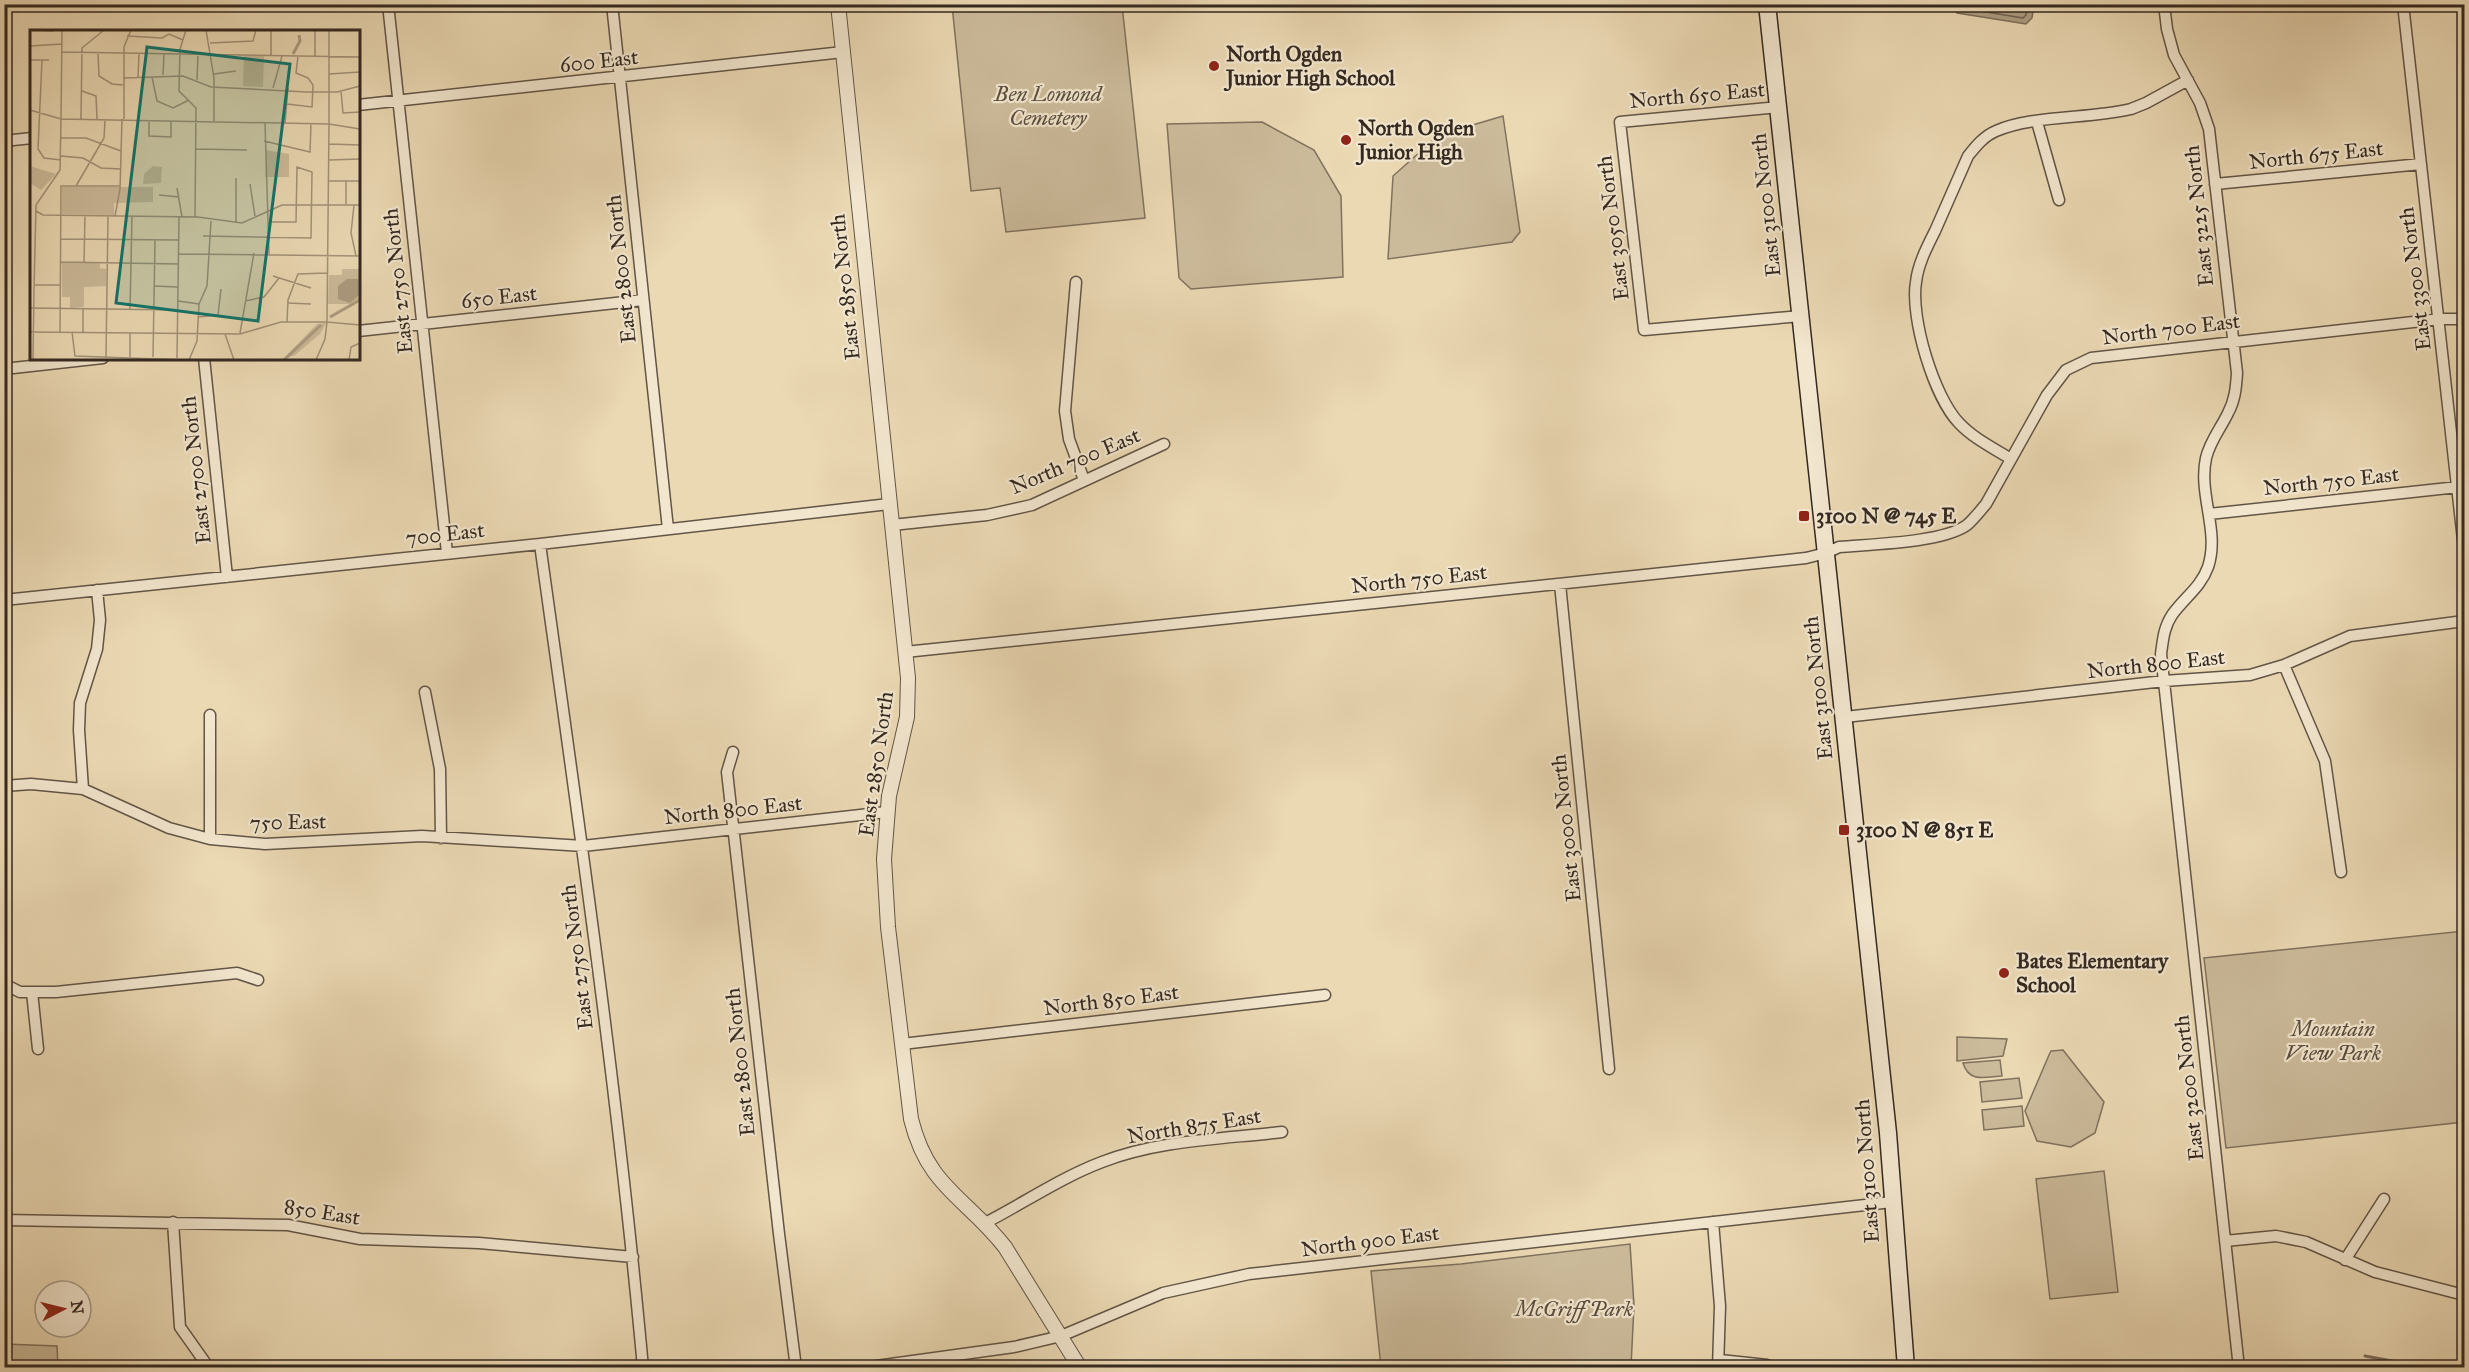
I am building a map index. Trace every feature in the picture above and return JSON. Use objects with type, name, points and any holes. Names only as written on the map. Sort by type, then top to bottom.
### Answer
[{"type":"main road","name":"East 3100 North","points":[[1767,4],[1888,1134],[1906,1368]]},
{"type":"street","name":"East 2750 North","points":[[388,4],[447,553]]},
{"type":"street","name":"East 2800 North","points":[[612,4],[668,529]]},
{"type":"street","name":"East 2850 North","points":[[838,4],[905,652],[908,704],[892,776],[887,812],[885,900],[911,1119],[920,1148],[933,1172],[944,1186],[985,1223],[1015,1261],[1080,1368]]},
{"type":"street","name":"East 3225 North","points":[[2164,4],[2172,46],[2200,103],[2209,129],[2237,373],[2236,393],[2206,458],[2204,482],[2213,539],[2210,558],[2202,579],[2188,597]]},
{"type":"street","name":"East 3300 North","points":[[2403,4],[2464,549]]},
{"type":"street","name":"600 East","points":[[360,105],[843,52]]},
{"type":"street","points":[[2011,459],[1969,433],[1948,409],[1940,394],[1921,338],[1916,313],[1914,296],[1920,263],[1968,156],[1976,145],[1996,131],[2037,122],[2131,109],[2188,80]]},
{"type":"street","name":"North 650 East","points":[[1620,122],[1779,107]]},
{"type":"street","name":"East 3050 North","points":[[1620,122],[1644,330],[1801,316]]},
{"type":"street","points":[[2037,122],[2059,200]]},
{"type":"street","points":[[4,141],[30,138]]},
{"type":"street","name":"North 675 East","points":[[2215,184],[2421,164]]},
{"type":"street","points":[[1076,282],[1065,411],[1069,439],[1084,480]]},
{"type":"street","name":"650 East","points":[[360,331],[643,300]]},
{"type":"street","name":"North 700 East","points":[[1936,537],[1966,525],[1976,516],[1986,504],[2047,396],[2066,370],[2091,358],[2440,319],[2464,319]]},
{"type":"street","points":[[4,369],[85,360]]},
{"type":"street","name":"East 2700 North","points":[[204,360],[227,576]]},
{"type":"street","name":"North 700 East","points":[[892,525],[987,515],[1032,505],[1164,444]]},
{"type":"street","name":"North 750 East","points":[[2209,514],[2458,487]]},
{"type":"street","name":"700 East","points":[[4,600],[540,544],[889,504]]},
{"type":"street","name":"North 750 East","points":[[905,652],[1560,584],[1826,554],[1839,547],[1936,537]]},
{"type":"street","name":"East 2750 North","points":[[540,544],[583,846],[633,1257],[643,1368]]},
{"type":"street","name":"East 3000 North","points":[[1560,584],[1609,1069]]},
{"type":"street","points":[[83,789],[80,703],[97,649],[100,620],[97,590]]},
{"type":"street","name":"East 3200 North","points":[[2188,597],[2172,614],[2163,633],[2161,654],[2239,1368]]},
{"type":"street","name":"North 800 East","points":[[1845,717],[2164,681],[2250,675],[2284,664],[2350,636],[2464,621]]},
{"type":"street","points":[[2284,664],[2325,760],[2341,872]]},
{"type":"street","points":[[425,692],[440,769],[441,838]]},
{"type":"street","points":[[210,715],[210,839]]},
{"type":"street","name":"East 2800 North","points":[[733,752],[727,772],[796,1368]]},
{"type":"street","name":"750 East","points":[[4,786],[31,784],[83,789],[169,828],[210,839],[265,844],[422,836],[583,846]]},
{"type":"street","name":"North 800 East","points":[[583,846],[887,812]]},
{"type":"street","points":[[4,984],[20,992],[56,992],[237,974],[258,980]]},
{"type":"street","points":[[32,992],[38,1049]]},
{"type":"street","name":"North 850 East","points":[[902,1044],[1325,995]]},
{"type":"street","name":"North 875 East","points":[[985,1223],[1058,1180],[1104,1161],[1164,1145],[1282,1132]]},
{"type":"street","points":[[2345,1260],[2384,1199]]},
{"type":"street","name":"North 900 East","points":[[862,1368],[944,1363],[1061,1336],[1163,1293],[1248,1274],[1892,1202]]},
{"type":"street","name":"850 East","points":[[4,1220],[288,1225],[360,1239],[479,1243],[633,1257]]},
{"type":"street","points":[[173,1222],[180,1327],[209,1368]]},
{"type":"street","points":[[1713,1222],[1720,1306],[1719,1364],[1767,1365]]},
{"type":"street","points":[[2225,1241],[2276,1236],[2306,1242],[2375,1272],[2464,1295]]},
{"type":"green space","name":"Ben Lomond Cemetery","points":[[952,5],[1122,5],[1145,218],[1006,232],[1000,188],[971,191]]},
{"type":"green space","points":[[1503,116],[1520,232],[1512,242],[1388,259],[1393,176],[1439,135]]},
{"type":"green space","points":[[1262,122],[1314,150],[1341,196],[1343,277],[1191,289],[1179,278],[1167,124]]},
{"type":"green space","name":"Mountain View Park","points":[[2464,931],[2464,1122],[2226,1148],[2204,958]]},
{"type":"green space","points":[[1957,1037],[2007,1039],[2003,1056],[1957,1061]]},
{"type":"green space","points":[[2063,1050],[2104,1102],[2095,1133],[2071,1147],[2037,1141],[2025,1111],[2051,1051]]},
{"type":"green space","points":[[2000,1060],[2002,1076],[1990,1077],[1969,1074],[1963,1063]]},
{"type":"green space","points":[[2019,1078],[2022,1098],[1982,1102],[1980,1082]]},
{"type":"green space","points":[[2022,1106],[2024,1126],[1984,1130],[1982,1110]]},
{"type":"green space","points":[[2104,1171],[2118,1292],[2050,1299],[2036,1179]]},
{"type":"green space","name":"McGriff Park","points":[[1630,1244],[1634,1305],[1631,1367],[1381,1367],[1371,1271],[1461,1264]]},
{"type":"green space","points":[[4,1344],[57,1346],[58,1367],[5,1367]]},
{"type":"water","points":[[1951,5],[2034,5],[2032,18],[2026,24],[1957,13]]},
{"type":"waterway","points":[[2365,1356],[2430,1368]]},
{"type":"place","name":"North Ogden Junior High School","points":[[1214,66]]},
{"type":"place","name":"North Ogden Junior High","points":[[1346,140]]},
{"type":"place","name":"3100 N @ 745 E","points":[[1804,516]]},
{"type":"place","name":"3100 N @ 851 E","points":[[1844,830]]},
{"type":"place","name":"Bates Elementary School","points":[[2004,973]]}]
